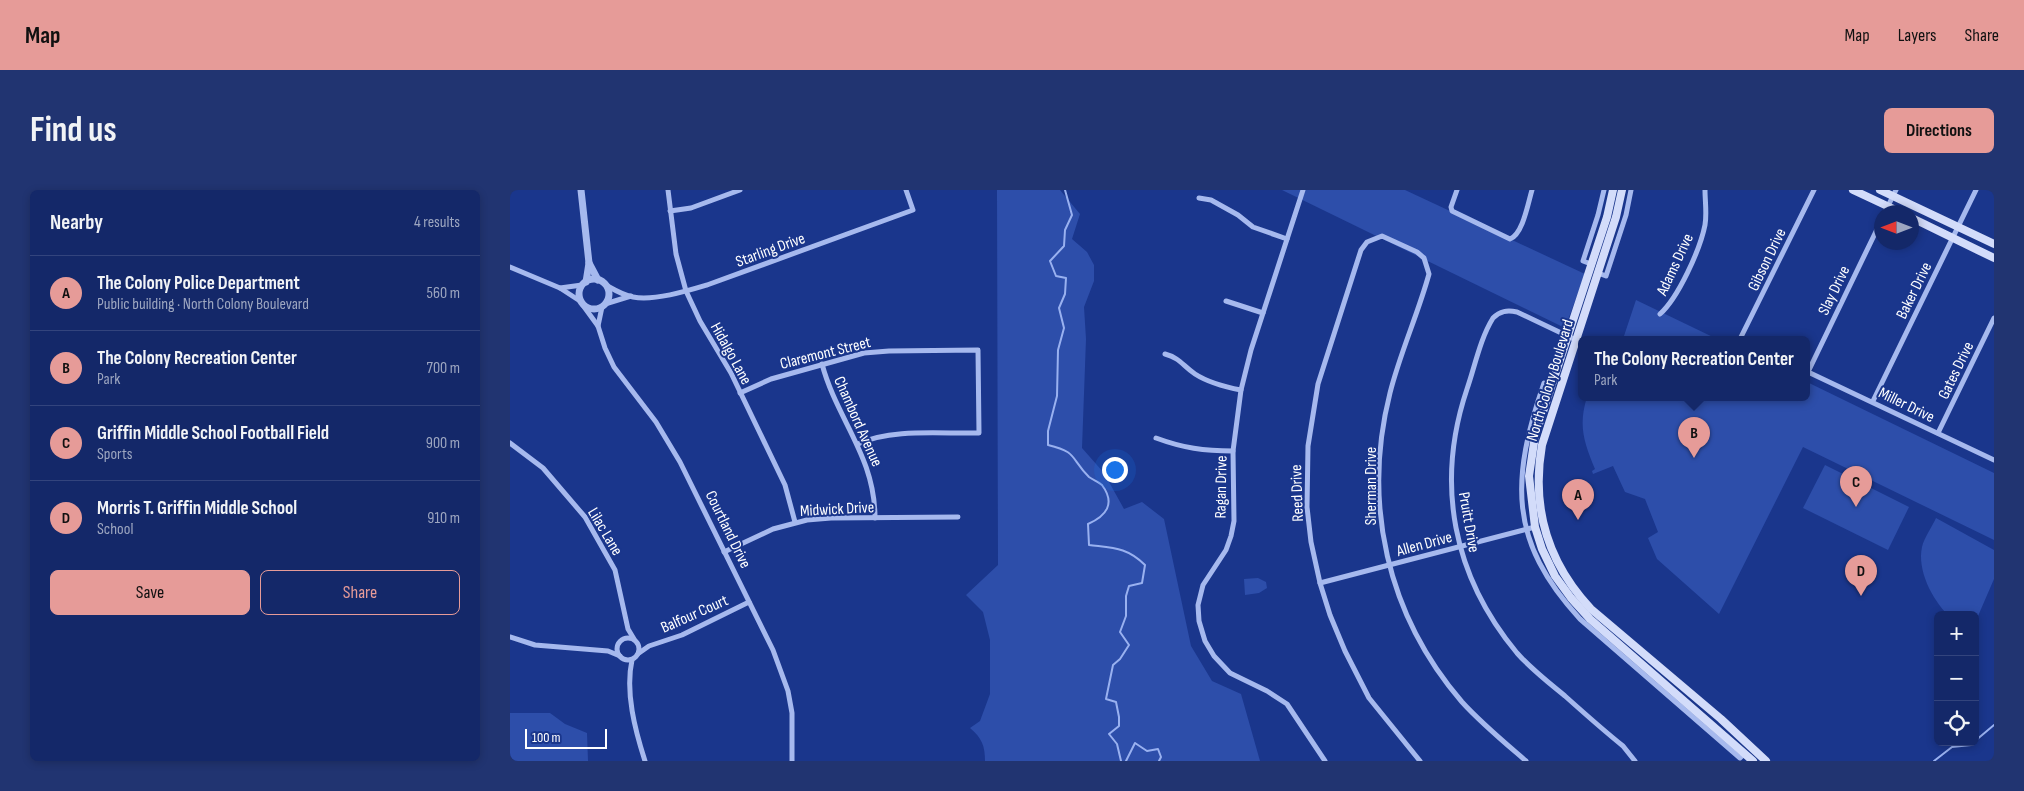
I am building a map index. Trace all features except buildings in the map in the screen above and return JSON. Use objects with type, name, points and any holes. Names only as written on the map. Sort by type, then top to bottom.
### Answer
[{"type":"main road","name":"North Colony Boulevard","points":[[1613,190],[1607,217],[1532,449],[1529,476],[1535,527],[1542,549],[1555,576],[1590,619],[1753,761]]},
{"type":"main road","name":"North Colony Boulevard","points":[[1622,190],[1616,216],[1542,445],[1539,475],[1540,503],[1544,526],[1554,556],[1564,575],[1577,594],[1591,609],[1721,719],[1766,761]]},
{"type":"main road","points":[[1853,190],[1878,205]]},
{"type":"main road","points":[[1880,190],[1894,193],[1958,228],[1994,244]]},
{"type":"main road","points":[[1919,221],[1994,258]]},
{"type":"main road","points":[[1535,527],[1544,526]]},
{"type":"street","points":[[581,190],[589,263],[584,283],[579,293],[581,303]]},
{"type":"street","name":"Hidalgo Lane","points":[[668,190],[676,254],[686,291],[698,317],[726,364],[785,485],[795,522]]},
{"type":"street","points":[[670,211],[691,208],[740,190]]},
{"type":"street","name":"Starling Drive","points":[[601,282],[617,291],[632,296],[654,296],[686,291],[712,284],[913,210],[906,190]]},
{"type":"street","name":"Ragan Drive","points":[[1303,190],[1263,313],[1241,390],[1233,452],[1234,521],[1226,550],[1203,585],[1199,599],[1199,621],[1205,641],[1214,656],[1230,673],[1267,691],[1287,704],[1325,761]]},
{"type":"street","points":[[1457,190],[1451,207],[1452,211],[1506,239],[1515,237],[1526,214],[1532,190]]},
{"type":"street","points":[[1591,264],[1583,261],[1604,190]]},
{"type":"street","points":[[1598,273],[1606,276],[1626,215],[1631,190]]},
{"type":"street","name":"Adams Drive","points":[[1660,314],[1670,305],[1698,248],[1705,224],[1705,190]]},
{"type":"street","name":"Gibson Drive","points":[[1741,336],[1814,190]]},
{"type":"street","name":"Baker Drive","points":[[1873,401],[1976,190]]},
{"type":"street","points":[[1888,205],[1894,193]]},
{"type":"street","points":[[1199,198],[1211,200],[1231,211],[1253,227],[1287,239]]},
{"type":"street","name":"Reed Drive","points":[[1402,244],[1382,236],[1368,242],[1361,250],[1318,384],[1312,413],[1307,474],[1308,516],[1320,583],[1330,616],[1357,676],[1370,698],[1420,761]]},
{"type":"street","name":"Slay Drive","points":[[1810,368],[1874,236]]},
{"type":"street","name":"Sherman Drive","points":[[1402,244],[1424,258],[1429,274],[1390,392],[1382,435],[1379,468],[1379,506],[1382,535],[1402,602],[1413,628],[1433,662],[1462,702],[1526,761]]},
{"type":"street","points":[[589,263],[609,296],[598,326]]},
{"type":"street","points":[[510,267],[560,288],[589,309],[604,306]]},
{"type":"street","points":[[560,288],[601,282]]},
{"type":"street","name":"Starling Drive","points":[[604,306],[632,296]]},
{"type":"street","points":[[1226,301],[1263,313]]},
{"type":"street","name":"Courtland Drive","points":[[581,303],[598,326],[610,360],[669,442],[688,476],[773,650],[788,691],[792,713],[792,761]]},
{"type":"street","name":"Pruitt Drive","points":[[1576,340],[1510,310],[1498,314],[1489,324],[1454,439],[1451,483],[1453,512],[1459,547],[1482,603],[1492,621],[1517,653],[1538,674],[1623,746],[1635,761]]},
{"type":"street","name":"Gates Drive","points":[[1938,433],[1994,318]]},
{"type":"street","name":"Claremont Street","points":[[740,393],[770,379],[861,354],[882,351],[978,350],[979,434],[888,434],[871,438],[858,444]]},
{"type":"street","points":[[1165,354],[1176,357],[1194,373],[1206,380],[1241,390]]},
{"type":"street","name":"Chambord Avenue","points":[[822,364],[828,382],[858,444],[872,482],[875,518]]},
{"type":"street","name":"Miller Drive","points":[[1810,373],[1873,401],[1994,460]]},
{"type":"street","points":[[1551,386],[1544,383],[1527,437],[1522,465],[1521,494],[1526,529],[1534,552],[1548,578],[1564,601],[1580,619],[1740,758],[1745,753]]},
{"type":"street","points":[[1156,438],[1179,446],[1208,451],[1233,452]]},
{"type":"street","name":"Lilac Lane","points":[[510,444],[543,468],[586,517],[615,570],[628,629],[634,640]]},
{"type":"street","name":"Midwick Drive","points":[[724,552],[767,531],[795,522],[828,518],[958,517]]},
{"type":"street","name":"Allen Drive","points":[[1320,583],[1535,527]]},
{"type":"street","name":"Balfour Court","points":[[639,653],[649,646],[682,635],[749,602]]},
{"type":"street","points":[[608,651],[618,646],[624,639],[628,629]]},
{"type":"street","points":[[510,637],[535,645],[608,651],[622,658],[632,660]]},
{"type":"street","points":[[624,639],[634,640],[639,645],[639,653],[632,660],[629,671],[632,710],[645,761]]},
{"type":"street","name":"Balfour Court","points":[[639,645],[649,646]]},
{"type":"street","points":[[618,646],[629,671]]},
{"type":"shaded area","points":[[997,190],[1060,190],[1080,214],[1072,239],[1087,252],[1094,265],[1094,281],[1084,307],[1086,339],[1082,448],[1104,473],[1124,509],[1142,502],[1164,519],[1191,646],[1212,681],[1241,694],[1260,761],[985,761],[982,743],[970,728],[980,721],[990,694],[990,640],[983,612],[966,595],[998,565]]},
{"type":"shaded area","points":[[1282,190],[1405,190],[1585,274],[1565,328]]},
{"type":"shaded area","points":[[1636,300],[1711,336],[1624,336]]},
{"type":"shaded area","points":[[1810,383],[1994,473],[1994,540],[1803,447],[1719,614],[1657,559],[1648,538],[1658,532],[1645,499],[1625,492],[1613,466],[1593,474],[1592,471],[1595,469],[1585,442],[1583,425],[1586,401],[1810,401]]},
{"type":"shaded area","points":[[1825,465],[1909,507],[1888,550],[1803,508]]},
{"type":"shaded area","points":[[1936,518],[1994,550],[1994,579],[1979,614],[1979,611],[1945,611],[1936,601],[1927,584],[1922,565],[1921,556],[1924,540]]},
{"type":"shaded area","points":[[1258,578],[1266,582],[1267,588],[1259,593],[1245,595],[1244,579]]},
{"type":"shaded area","points":[[510,713],[550,713],[565,724],[587,733],[588,761],[510,761]]},
{"type":"waterway","points":[[1065,190],[1072,215],[1065,230],[1064,246],[1050,261],[1056,276],[1066,278],[1065,294],[1059,308],[1064,328],[1058,350],[1057,396],[1048,431],[1048,445],[1064,450],[1073,456],[1089,477],[1102,485],[1106,492],[1108,498],[1107,509],[1100,517],[1088,524],[1089,545],[1119,549],[1132,555],[1145,565],[1142,583],[1129,586],[1126,596],[1126,616],[1120,632],[1129,645],[1120,659],[1113,665],[1106,699],[1116,702],[1119,726],[1109,734],[1117,744],[1121,761]]},
{"type":"waterway","points":[[1979,738],[1994,725]]},
{"type":"waterway","points":[[1126,761],[1135,743],[1147,751],[1158,749],[1161,757],[1159,761]]},
{"type":"waterway","points":[[1934,761],[1952,747],[1962,746]]},
{"type":"place","name":"The Colony Recreation Center","points":[[1694,458]]},
{"type":"place","name":"Griffin Middle School Football Field","points":[[1856,507]]},
{"type":"place","name":"The Colony Police Department","points":[[1578,520]]},
{"type":"place","name":"Morris T. Griffin Middle School","points":[[1861,596]]}]
